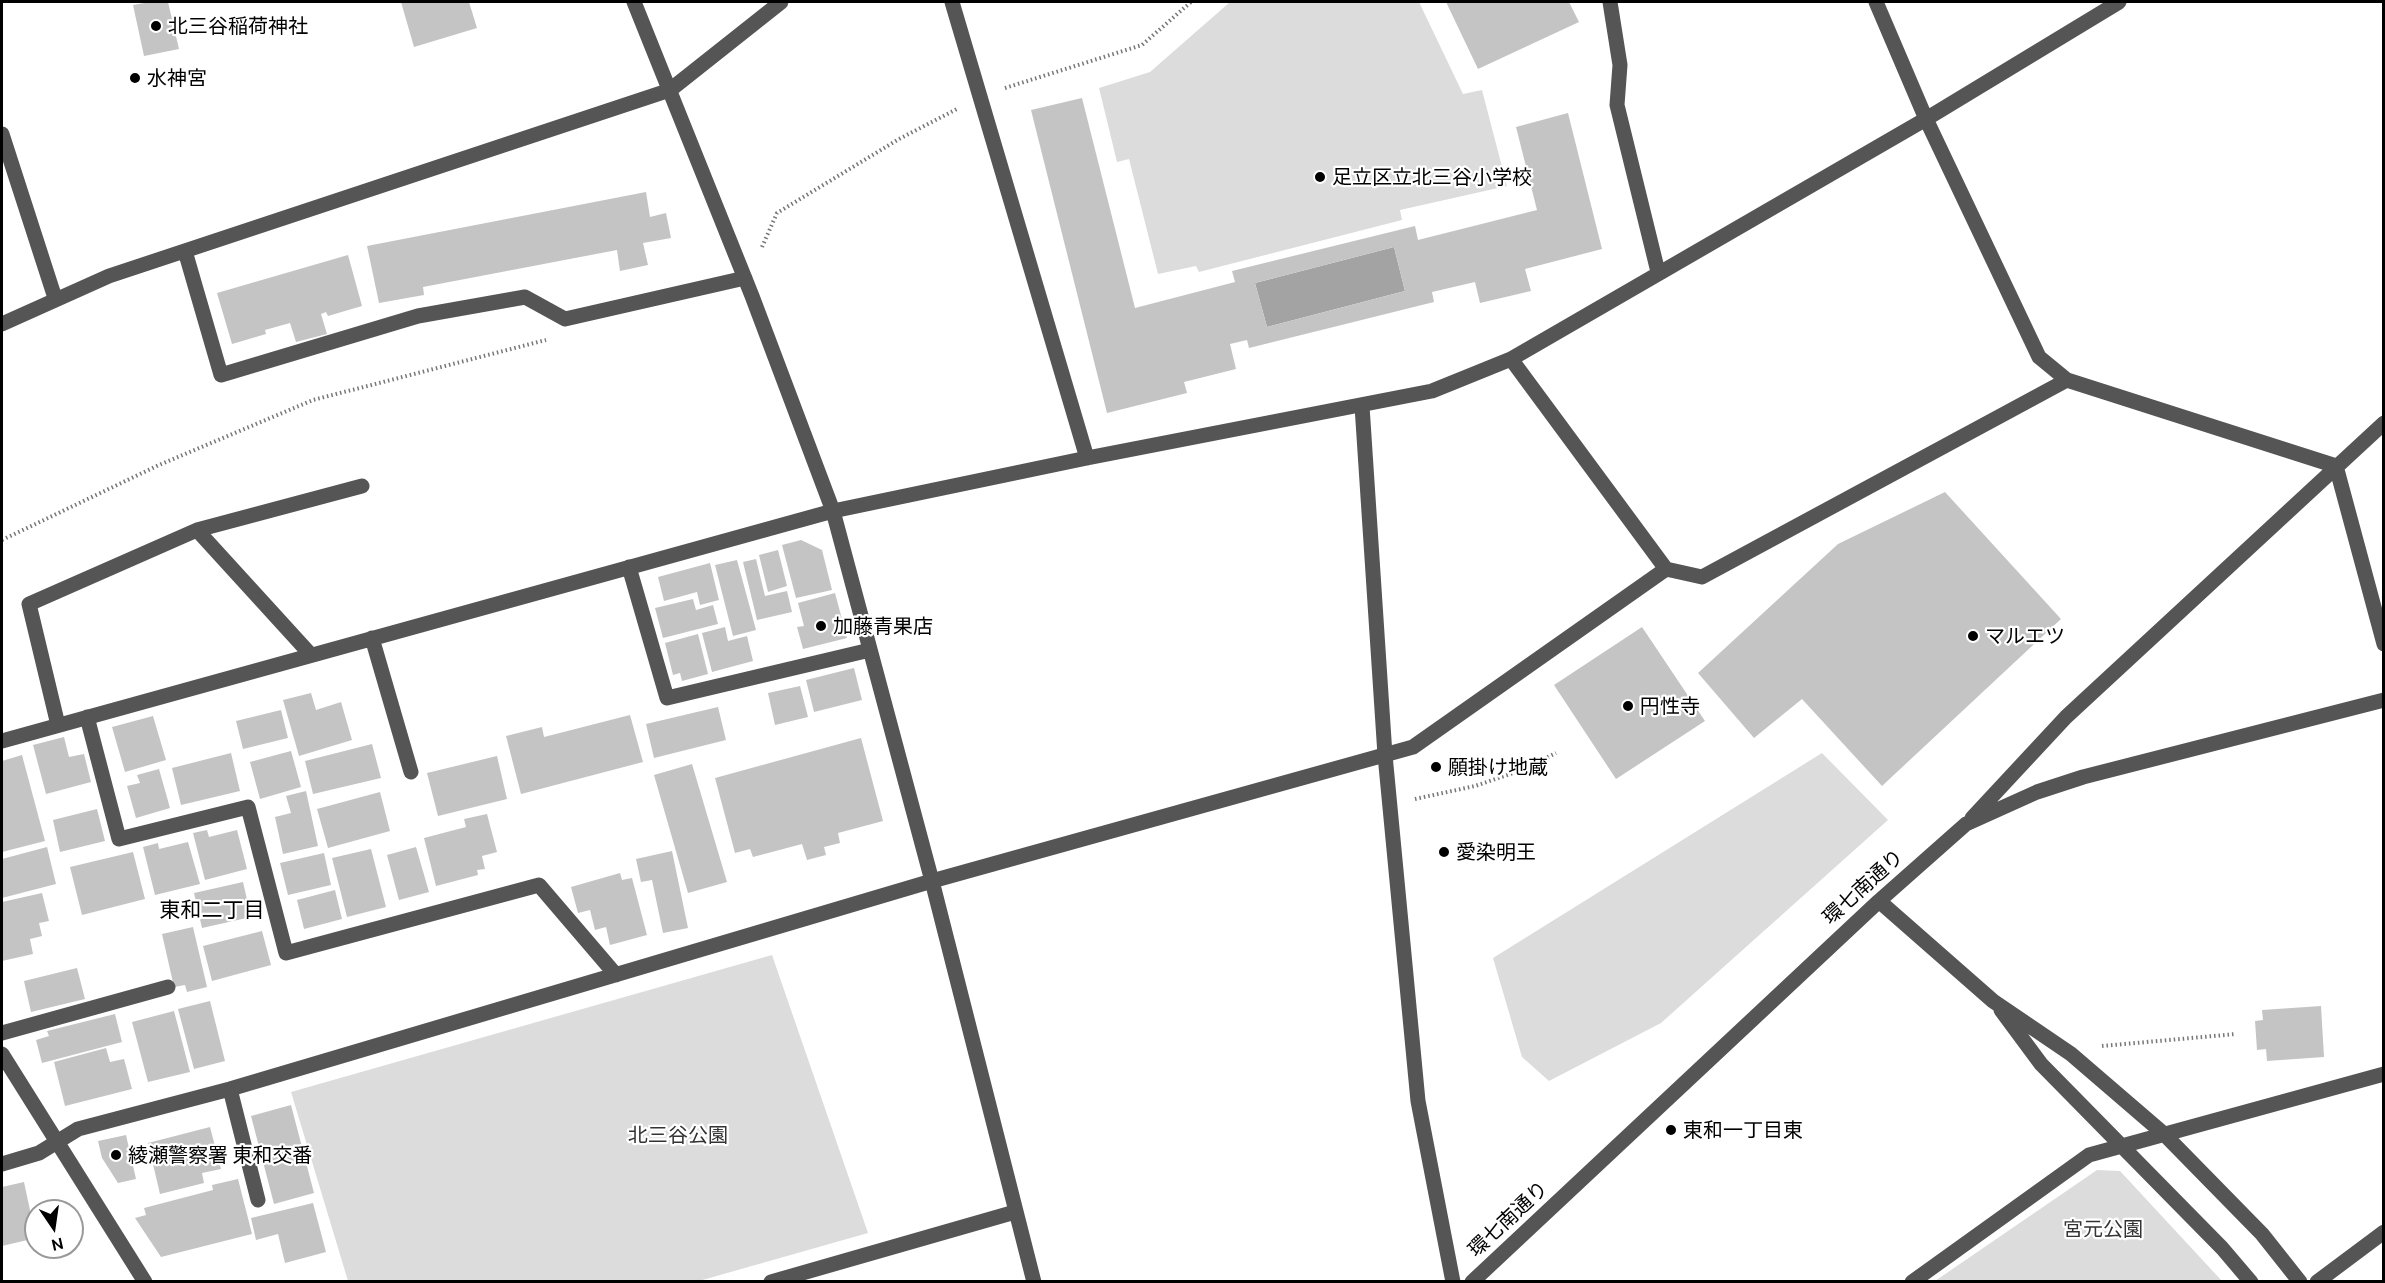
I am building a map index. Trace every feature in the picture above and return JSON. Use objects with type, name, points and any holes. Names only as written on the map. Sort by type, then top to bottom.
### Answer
[{"type":"street","points":[[634,2],[742,272],[833,511],[932,881],[1034,1281]]},
{"type":"street","points":[[2,324],[55,298],[109,276],[670,90],[781,2]]},
{"type":"street","points":[[952,2],[1088,458]]},
{"type":"street","points":[[1610,2],[1620,65],[1617,105],[1658,272]]},
{"type":"street","points":[[1876,2],[1926,118],[2038,357],[2067,380],[2336,466]]},
{"type":"street","points":[[2,741],[833,511],[1088,458],[1432,392],[1511,359],[1926,118],[2119,2]]},
{"type":"street","points":[[2,134],[55,298]]},
{"type":"street","points":[[185,250],[221,375],[418,316],[525,297],[565,319],[742,272]]},
{"type":"street","points":[[1511,359],[1666,569],[1702,577],[2067,380]]},
{"type":"street","points":[[1362,406],[1385,755],[1418,1101],[1453,1281]]},
{"type":"street","points":[[1966,824],[2066,717],[2384,423]]},
{"type":"street","points":[[2336,466],[2384,644]]},
{"type":"street","points":[[58,725],[29,604],[197,530],[362,486]]},
{"type":"street","points":[[197,530],[311,655]]},
{"type":"street","points":[[629,567],[667,698],[870,650]]},
{"type":"street","points":[[2,1164],[39,1153],[78,1129],[230,1089],[932,881],[1413,747],[1666,569]]},
{"type":"street","points":[[372,638],[411,772]]},
{"type":"street","name":"環七南通り","points":[[1472,1281],[1879,901],[1966,824],[2037,792],[2083,777],[2384,700]]},
{"type":"street","points":[[87,717],[119,839],[248,807],[286,954],[539,885],[616,975]]},
{"type":"street","points":[[1879,901],[1993,1000],[2064,1049],[2164,1134],[2262,1234],[2300,1281]]},
{"type":"street","points":[[2,1033],[168,987]]},
{"type":"street","points":[[1993,1000],[2041,1064],[2222,1248],[2251,1281]]},
{"type":"street","points":[[2,1054],[145,1281]]},
{"type":"street","points":[[1912,1281],[2089,1155],[2384,1074]]},
{"type":"street","points":[[230,1089],[258,1200]]},
{"type":"street","points":[[771,1281],[1015,1212]]},
{"type":"street","points":[[2317,1281],[2384,1232]]},
{"type":"path","points":[[742,272],[759,256],[777,213],[899,139],[981,97],[1142,45],[1191,2]]},
{"type":"path","points":[[2,540],[159,465],[313,400],[553,338]]},
{"type":"path","points":[[1390,805],[1475,786],[1522,770],[1556,753]]},
{"type":"path","points":[[2064,1049],[2236,1034]]},
{"type":"green space","points":[[1230,2],[1419,2],[1463,94],[1482,90],[1507,186],[1400,210],[1402,220],[1199,272],[1196,266],[1158,274],[1129,159],[1117,162],[1099,88],[1150,72]]},
{"type":"green space","points":[[1822,753],[1888,820],[1661,1023],[1549,1081],[1522,1057],[1493,958]]},
{"type":"green space","name":"北三谷公園","points":[[772,955],[868,1233],[699,1281],[348,1281],[291,1092]]},
{"type":"green space","name":"宮元公園","points":[[2097,1170],[2120,1171],[2222,1281],[1935,1281]]},
{"type":"shaded area","points":[[1394,247],[1405,291],[1267,327],[1255,283]]},
{"type":"building","points":[[168,2],[179,49],[144,56],[133,5]]},
{"type":"building","points":[[401,2],[469,2],[477,28],[414,47]]},
{"type":"building","points":[[1446,2],[1569,2],[1579,22],[1478,69]]},
{"type":"building","points":[[1082,98],[1135,308],[1235,282],[1232,271],[1415,226],[1418,240],[1537,210],[1516,127],[1568,113],[1602,249],[1525,269],[1531,291],[1480,303],[1475,282],[1432,292],[1434,302],[1249,348],[1247,340],[1230,344],[1236,369],[1184,382],[1187,393],[1107,413],[1031,110]],"holes":[[[1394,247],[1405,291],[1267,327],[1255,283]]]},
{"type":"building","points":[[646,192],[650,217],[666,213],[671,238],[643,243],[648,265],[620,271],[617,250],[423,287],[424,295],[379,303],[367,246]]},
{"type":"building","points":[[348,255],[362,306],[328,316],[326,312],[321,314],[327,334],[296,342],[290,323],[265,330],[266,334],[232,344],[217,293]]},
{"type":"building","points":[[1945,492],[2061,619],[1882,786],[1802,699],[1754,738],[1698,673],[1838,544]]},
{"type":"building","points":[[801,540],[822,550],[832,590],[796,598],[782,545]]},
{"type":"building","points":[[778,550],[787,586],[768,592],[759,555]]},
{"type":"building","points":[[756,559],[765,596],[787,591],[792,612],[757,620],[743,562]]},
{"type":"building","points":[[737,560],[756,630],[733,636],[715,565]]},
{"type":"building","points":[[710,563],[719,600],[700,605],[697,592],[664,601],[658,577]]},
{"type":"building","points":[[835,593],[847,638],[803,649],[797,627],[804,626],[798,603]]},
{"type":"building","points":[[693,599],[696,610],[713,605],[718,624],[663,638],[655,608]]},
{"type":"building","points":[[725,627],[728,641],[747,636],[753,661],[712,672],[702,633]]},
{"type":"building","points":[[1642,627],[1705,721],[1616,779],[1554,685]]},
{"type":"building","points":[[698,634],[708,674],[682,681],[680,673],[673,675],[665,643]]},
{"type":"building","points":[[854,668],[862,700],[814,712],[806,680]]},
{"type":"building","points":[[800,686],[808,717],[775,725],[768,693]]},
{"type":"building","points":[[311,693],[316,710],[341,702],[352,740],[299,756],[283,700]]},
{"type":"building","points":[[718,707],[726,740],[654,758],[646,724]]},
{"type":"building","points":[[281,710],[288,738],[243,749],[236,721]]},
{"type":"building","points":[[630,715],[643,762],[521,794],[506,736],[542,727],[544,737]]},
{"type":"building","points":[[153,716],[166,760],[125,772],[112,727]]},
{"type":"building","points":[[64,737],[69,757],[84,754],[91,782],[46,794],[33,745]]},
{"type":"building","points":[[861,738],[883,821],[838,833],[840,843],[824,847],[826,855],[807,860],[802,844],[753,857],[750,849],[735,853],[715,778]]},
{"type":"building","points":[[372,744],[381,778],[313,794],[305,761]]},
{"type":"building","points":[[291,751],[301,787],[260,799],[250,762]]},
{"type":"building","points":[[231,753],[240,791],[181,805],[172,768]]},
{"type":"building","points":[[22,755],[45,841],[2,852],[2,761]]},
{"type":"building","points":[[497,756],[507,799],[438,816],[427,773]]},
{"type":"building","points":[[692,764],[727,882],[688,893],[654,775]]},
{"type":"building","points":[[159,769],[170,808],[136,818],[127,786],[140,783],[137,775]]},
{"type":"building","points":[[306,791],[318,846],[283,854],[275,817],[291,813],[286,796]]},
{"type":"building","points":[[380,792],[390,831],[328,848],[317,809]]},
{"type":"building","points":[[97,809],[105,841],[60,852],[53,820]]},
{"type":"building","points":[[487,814],[497,852],[482,856],[485,869],[477,870],[478,875],[436,886],[424,838],[466,827],[464,819]]},
{"type":"building","points":[[207,830],[209,837],[237,830],[247,869],[205,880],[193,833]]},
{"type":"building","points":[[188,842],[200,884],[155,895],[143,847],[158,843],[159,849]]},
{"type":"building","points":[[47,847],[56,884],[2,898],[2,859]]},
{"type":"building","points":[[416,847],[429,892],[399,900],[387,855]]},
{"type":"building","points":[[371,849],[386,907],[347,917],[332,858]]},
{"type":"building","points":[[672,851],[688,928],[663,933],[652,880],[641,882],[636,859]]},
{"type":"building","points":[[133,852],[145,899],[82,915],[70,867]]},
{"type":"building","points":[[324,853],[331,885],[288,895],[280,863]]},
{"type":"building","points":[[620,873],[622,880],[632,878],[647,935],[610,945],[606,927],[595,930],[590,910],[578,913],[571,887]]},
{"type":"building","points":[[243,882],[251,917],[202,928],[194,893]]},
{"type":"building","points":[[335,890],[342,919],[304,929],[297,900]]},
{"type":"building","points":[[42,893],[49,921],[39,923],[42,936],[30,939],[33,954],[2,961],[2,902]]},
{"type":"building","points":[[193,927],[207,987],[187,992],[185,985],[174,987],[162,934]]},
{"type":"building","points":[[262,931],[271,965],[212,981],[203,946]]},
{"type":"building","points":[[77,968],[85,999],[31,1012],[24,981]]},
{"type":"building","points":[[210,1001],[225,1061],[194,1069],[178,1009]]},
{"type":"building","points":[[2321,1006],[2324,1057],[2267,1061],[2266,1049],[2257,1050],[2255,1021],[2263,1020],[2262,1010]]},
{"type":"building","points":[[174,1011],[190,1072],[148,1082],[132,1022]]},
{"type":"building","points":[[115,1014],[122,1042],[42,1063],[36,1040],[49,1036],[47,1031]]},
{"type":"building","points":[[106,1048],[110,1062],[124,1059],[132,1089],[65,1106],[54,1062]]},
{"type":"building","points":[[291,1105],[314,1193],[274,1204],[251,1116]]},
{"type":"building","points":[[210,1127],[221,1169],[202,1173],[204,1183],[160,1194],[148,1143]]},
{"type":"building","points":[[126,1135],[136,1179],[118,1183],[102,1158],[98,1141]]},
{"type":"building","points":[[238,1179],[252,1234],[161,1257],[135,1218],[146,1215],[144,1208],[213,1190],[212,1185]]},
{"type":"building","points":[[24,1182],[28,1199],[24,1199],[24,1241],[2,1246],[2,1187]]},
{"type":"building","points":[[313,1203],[326,1252],[285,1263],[278,1234],[256,1240],[251,1218]]},
{"type":"place","name":"北三谷稲荷神社","points":[[156,26]]},
{"type":"place","name":"水神宮","points":[[135,78]]},
{"type":"place","name":"足立区立北三谷小学校","points":[[1320,177]]},
{"type":"place","name":"加藤青果店","points":[[821,626]]},
{"type":"place","name":"マルエツ","points":[[1973,636]]},
{"type":"place","name":"円性寺","points":[[1628,706]]},
{"type":"place","name":"願掛け地蔵","points":[[1436,767]]},
{"type":"place","name":"愛染明王","points":[[1444,852]]},
{"type":"place","name":"東和一丁目東","points":[[1671,1130]]},
{"type":"place","name":"綾瀬警察署 東和交番","points":[[116,1155]]},
{"type":"district","name":"東和二丁目","points":[[212,910]]}]
